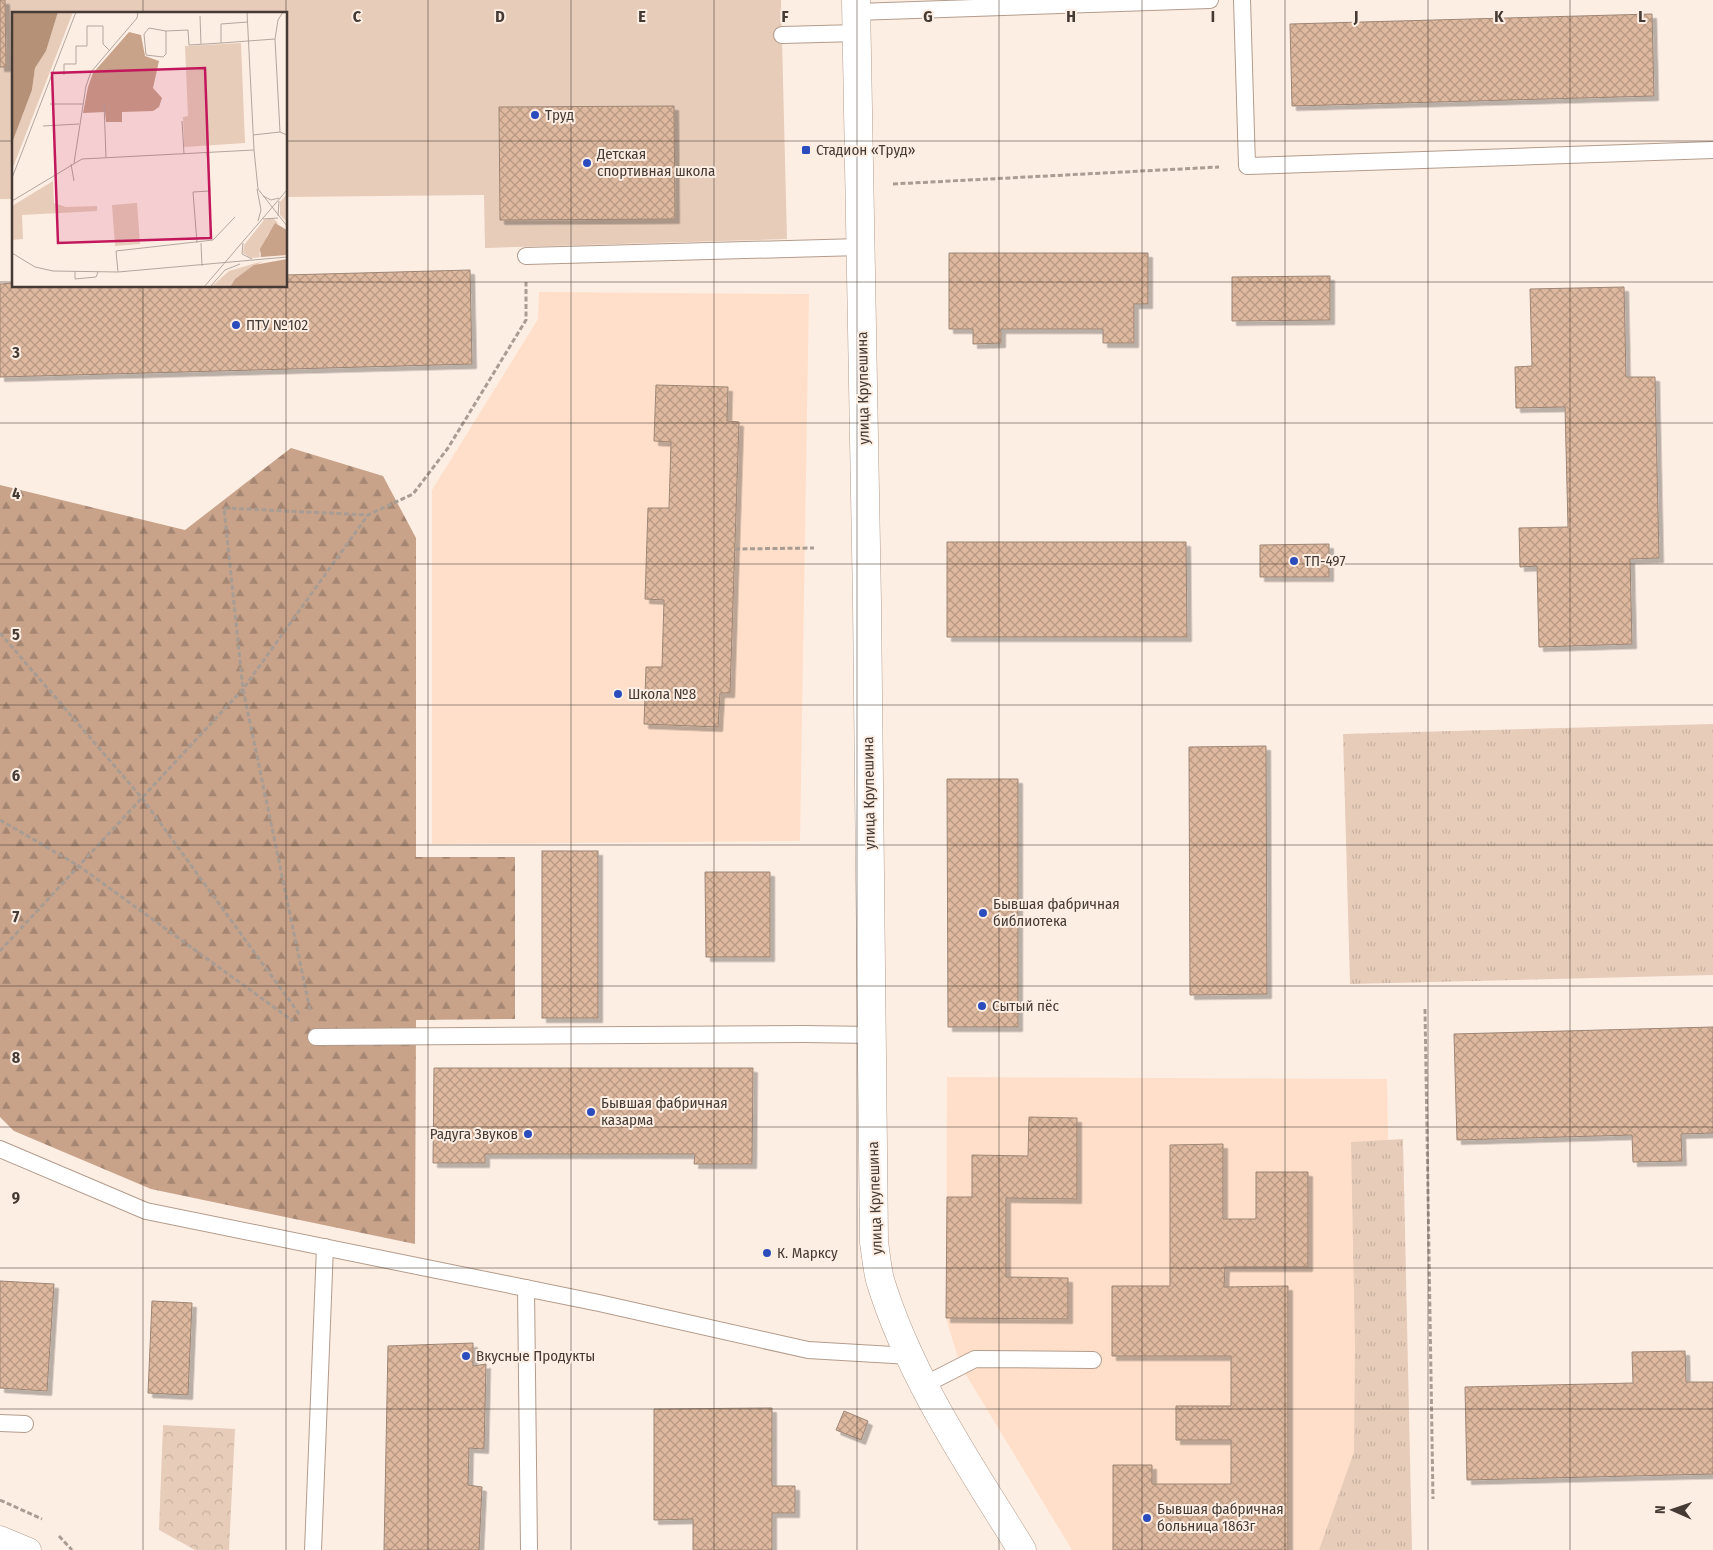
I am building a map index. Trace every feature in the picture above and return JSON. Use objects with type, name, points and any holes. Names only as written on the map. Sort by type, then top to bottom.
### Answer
[{"type":"main road","name":"улица Крупешина","points":[[856,15],[874,1242],[880,1279],[910,1356],[945,1425],[1022,1550]]},
{"type":"street","points":[[0,1538],[29,1550]]},
{"type":"lane","points":[[782,35],[856,15],[1210,0]]},
{"type":"lane","points":[[1242,0],[1247,166],[1713,150]]},
{"type":"lane","points":[[526,256],[860,247]]},
{"type":"lane","points":[[316,1037],[872,1035]]},
{"type":"lane","points":[[0,1149],[146,1211],[526,1288],[808,1350],[910,1356]]},
{"type":"lane","points":[[313,1550],[325,1248]]},
{"type":"lane","points":[[526,1288],[529,1550]]},
{"type":"lane","points":[[924,1385],[975,1359],[1093,1360]]},
{"type":"lane","points":[[0,1422],[25,1424]]},
{"type":"path","points":[[888,184],[1247,166]]},
{"type":"path","points":[[316,1037],[243,689],[224,508],[368,515],[413,494],[448,448],[526,320],[526,256]]},
{"type":"path","points":[[0,951],[243,689],[368,515]]},
{"type":"path","points":[[735,549],[814,548]]},
{"type":"path","points":[[0,633],[142,798],[316,1037]]},
{"type":"path","points":[[0,820],[79,866],[316,1037]]},
{"type":"path","points":[[1425,1009],[1433,1499]]},
{"type":"shaded area","name":"Школа №8","points":[[539,292],[809,294],[800,841],[432,844],[432,490],[538,319]]},
{"type":"shaded area","points":[[947,1077],[1387,1079],[1395,1550],[1072,1550],[960,1365],[946,1318]]},
{"type":"green space","name":"Труд","points":[[0,0],[781,0],[787,239],[485,248],[484,195],[288,197],[288,12],[12,12],[12,199],[0,199]]},
{"type":"green space","points":[[291,448],[383,476],[416,538],[416,857],[515,857],[515,1019],[416,1020],[415,1244],[151,1189],[14,1131],[0,1117],[0,485],[185,530]]},
{"type":"green space","points":[[1713,724],[1713,975],[1350,984],[1343,734]]},
{"type":"green space","points":[[1403,1139],[1412,1550],[1319,1550],[1354,1452],[1355,1346],[1351,1142]]},
{"type":"green space","points":[[163,1425],[235,1429],[229,1550],[195,1550],[159,1530]]},
{"type":"building","points":[[0,0],[5,0],[6,67],[0,67]]},
{"type":"building","points":[[1652,14],[1654,96],[1292,106],[1290,24]]},
{"type":"building","name":"Детская спортивная школа","points":[[674,106],[675,219],[500,220],[499,107]]},
{"type":"building","points":[[949,253],[1148,253],[1148,304],[1134,304],[1134,343],[1103,343],[1103,329],[1001,329],[1001,343],[973,344],[973,329],[949,329]]},
{"type":"building","name":"ПТУ №102","points":[[470,270],[472,364],[0,377],[0,284],[12,283],[12,288],[288,288],[288,275]]},
{"type":"building","points":[[1330,276],[1330,320],[1232,321],[1232,277]]},
{"type":"building","points":[[1624,287],[1626,377],[1655,377],[1659,558],[1630,559],[1632,644],[1539,647],[1537,566],[1520,567],[1519,528],[1568,527],[1565,407],[1516,408],[1515,367],[1532,366],[1530,289]]},
{"type":"building","points":[[656,385],[728,387],[727,421],[739,422],[730,693],[720,693],[718,727],[644,724],[646,667],[662,667],[664,600],[645,599],[648,508],[669,508],[671,442],[654,441]]},
{"type":"building","points":[[947,542],[1186,542],[1187,637],[947,637]]},
{"type":"building","name":"ТП-497","points":[[1329,544],[1329,577],[1260,577],[1260,545]]},
{"type":"building","points":[[1266,746],[1267,994],[1190,995],[1189,747]]},
{"type":"building","points":[[947,779],[1018,779],[1018,1027],[948,1027]]},
{"type":"building","points":[[542,851],[598,851],[598,1018],[542,1018]]},
{"type":"building","points":[[705,872],[770,872],[770,957],[706,957]]},
{"type":"building","points":[[1713,1027],[1713,1133],[1681,1134],[1682,1161],[1633,1162],[1632,1135],[1457,1140],[1454,1034]]},
{"type":"building","points":[[434,1068],[753,1068],[752,1164],[694,1164],[695,1154],[485,1154],[485,1163],[433,1163]]},
{"type":"building","points":[[1029,1117],[1077,1118],[1077,1199],[1006,1198],[1006,1277],[1068,1278],[1068,1319],[946,1318],[947,1197],[972,1197],[972,1155],[1028,1156]]},
{"type":"building","points":[[1223,1144],[1223,1219],[1256,1219],[1256,1172],[1308,1172],[1308,1267],[1225,1267],[1224,1287],[1288,1286],[1288,1550],[1113,1550],[1113,1465],[1152,1465],[1152,1484],[1231,1484],[1231,1440],[1176,1440],[1176,1406],[1231,1406],[1231,1356],[1112,1356],[1112,1286],[1170,1286],[1170,1145]]},
{"type":"building","points":[[0,1281],[54,1284],[47,1391],[0,1388]]},
{"type":"building","points":[[152,1301],[192,1303],[188,1395],[148,1393]]},
{"type":"building","points":[[473,1343],[473,1366],[486,1364],[484,1449],[469,1448],[468,1485],[482,1487],[479,1550],[384,1550],[388,1346]]},
{"type":"building","points":[[1685,1351],[1686,1382],[1713,1382],[1713,1474],[1467,1480],[1465,1387],[1633,1383],[1632,1352]]},
{"type":"building","points":[[772,1408],[772,1486],[795,1486],[795,1513],[772,1513],[772,1550],[693,1550],[693,1519],[654,1520],[654,1409]]},
{"type":"building","points":[[844,1411],[868,1421],[861,1440],[836,1430]]},
{"type":"place","name":"Труд","points":[[535,115]]},
{"type":"place","name":"Стадион «Труд»","points":[[806,150]]},
{"type":"place","name":"Детская спортивная школа","points":[[587,163]]},
{"type":"place","name":"ПТУ №102","points":[[236,325]]},
{"type":"place","name":"ТП-497","points":[[1294,561]]},
{"type":"place","name":"Школа №8","points":[[618,694]]},
{"type":"place","name":"Бывшая фабричная библиотека","points":[[983,913]]},
{"type":"place","name":"Сытый пёс","points":[[982,1006]]},
{"type":"place","name":"Бывшая фабричная казарма","points":[[591,1112]]},
{"type":"place","name":"Радуга Звуков","points":[[528,1134]]},
{"type":"place","name":"К. Марксу","points":[[767,1253]]},
{"type":"place","name":"Вкусные Продукты","points":[[466,1356]]},
{"type":"place","name":"Бывшая фабричная больница 1863г","points":[[1147,1518]]}]
